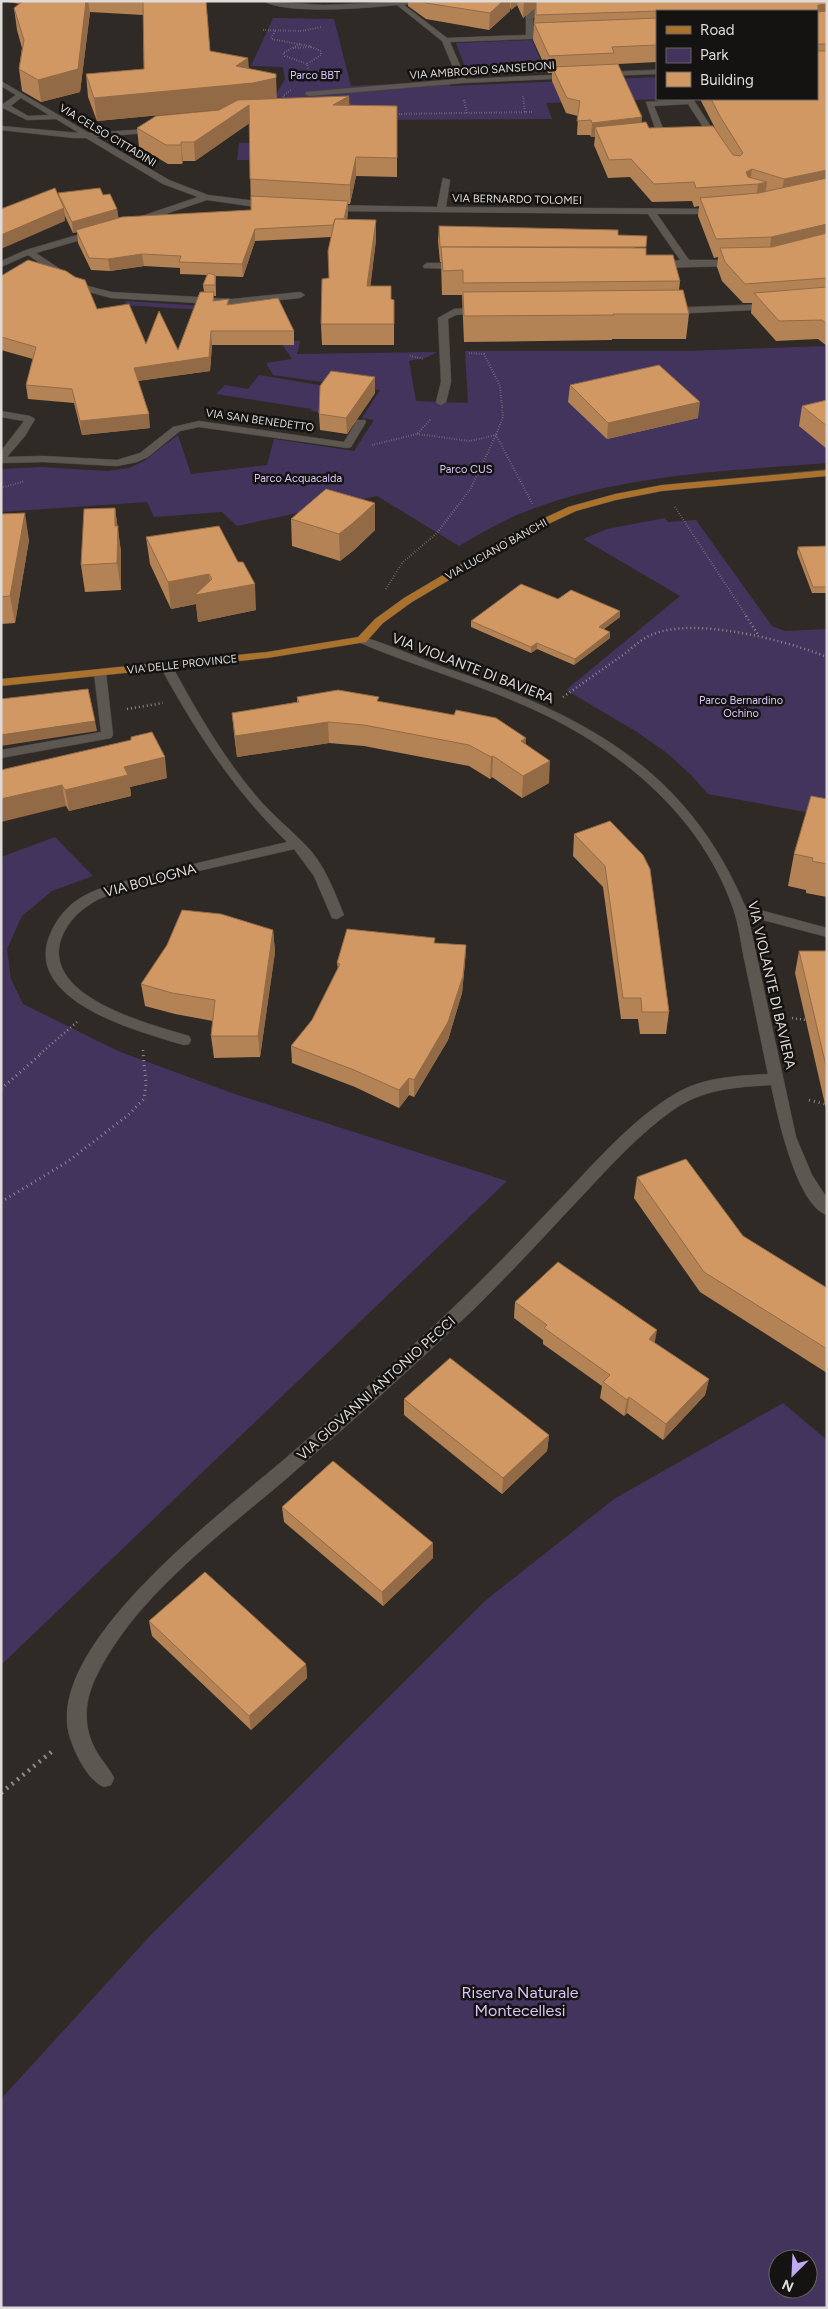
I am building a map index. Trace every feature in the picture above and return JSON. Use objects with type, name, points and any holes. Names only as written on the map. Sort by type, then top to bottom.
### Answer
[{"type":"main road","name":"VIA LUCIANO BANCHI","points":[[362,640],[379,621],[408,600],[523,532],[572,509],[606,499],[662,488],[827,474]]},
{"type":"main road","name":"VIA DELLE PROVINCE","points":[[1,684],[274,654],[362,640]]},
{"type":"street","points":[[266,1],[317,7],[419,1]]},
{"type":"street","points":[[398,3],[445,40],[463,81]]},
{"type":"street","points":[[530,37],[529,20],[532,15],[539,11],[563,6]]},
{"type":"street","points":[[445,40],[566,36]]},
{"type":"street","points":[[599,75],[656,72]]},
{"type":"street","name":"VIA AMBROGIO SANSEDONI","points":[[309,94],[463,81],[579,76]]},
{"type":"street","name":"VIA CELSO CITTADINI","points":[[1,83],[157,178],[206,197]]},
{"type":"street","points":[[21,95],[6,106],[27,118],[56,117]]},
{"type":"street","points":[[638,137],[653,135],[660,131],[648,106],[649,104],[690,100],[721,148]]},
{"type":"street","points":[[1,128],[87,136],[169,130]]},
{"type":"street","points":[[441,209],[446,180]]},
{"type":"street","points":[[127,224],[206,197],[246,204],[284,206]]},
{"type":"street","name":"VIA BERNARDO TOLOMEI","points":[[320,208],[651,212],[728,210]]},
{"type":"street","points":[[651,212],[686,262]]},
{"type":"street","points":[[1,264],[29,252],[109,229]]},
{"type":"street","points":[[29,252],[81,287],[111,295],[232,302],[300,296]]},
{"type":"street","points":[[648,268],[686,262],[746,263]]},
{"type":"street","points":[[427,266],[466,266]]},
{"type":"street","points":[[659,311],[785,305]]},
{"type":"street","points":[[441,402],[446,382],[444,318],[447,314],[459,311],[493,310]]},
{"type":"street","name":"VIA SAN BENEDETTO","points":[[1,414],[30,419],[17,440],[1,460]]},
{"type":"street","points":[[347,445],[361,422]]},
{"type":"street","name":"VIA SAN BENEDETTO","points":[[1,460],[48,460],[108,464],[125,462],[144,455],[176,429],[199,424],[347,445]]},
{"type":"street","name":"VIA VIOLANTE DI BAVIERA","points":[[362,640],[540,707],[574,724],[619,753],[668,795],[702,835],[727,875],[740,909],[778,1078],[789,1137],[806,1180],[827,1209]]},
{"type":"street","points":[[166,666],[192,713],[232,773],[252,799],[306,854],[323,880],[338,915]]},
{"type":"street","points":[[1,754],[107,735],[100,673]]},
{"type":"street","name":"VIA BOLOGNA","points":[[184,1040],[141,1027],[96,1008],[68,987],[53,966],[51,956],[56,936],[63,922],[80,905],[99,894],[125,885],[295,844]]},
{"type":"street","points":[[740,909],[827,933]]},
{"type":"street","name":"VIA GIOVANNI ANTONIO PECCI","points":[[104,1778],[81,1746],[76,1715],[78,1700],[96,1658],[113,1633],[156,1584],[234,1513],[354,1410],[466,1306],[516,1256],[602,1164],[643,1125],[683,1096],[697,1090],[778,1078]]},
{"type":"path","points":[[275,30],[271,39],[302,43],[321,51],[321,56],[308,64]]},
{"type":"path","points":[[302,43],[283,53],[285,56],[308,64]]},
{"type":"path","points":[[290,48],[314,47]]},
{"type":"path","points":[[308,64],[310,78],[309,94]]},
{"type":"path","points":[[522,93],[525,112]]},
{"type":"path","points":[[462,95],[467,113]]},
{"type":"path","points":[[391,114],[533,112]]},
{"type":"path","points":[[386,591],[402,564],[437,533],[472,488],[503,417],[500,386],[484,354],[464,353]]},
{"type":"path","points":[[410,356],[419,359]]},
{"type":"path","points":[[417,434],[426,426],[441,402]]},
{"type":"path","points":[[347,445],[376,444],[417,434],[470,442],[496,435]]},
{"type":"path","points":[[496,435],[531,503],[535,506]]},
{"type":"path","points":[[681,516],[760,636]]},
{"type":"path","points":[[562,698],[650,635],[662,631],[690,628],[760,636],[800,646],[827,657]]},
{"type":"path","points":[[104,712],[163,703]]},
{"type":"path","points":[[1,1090],[63,1033],[96,1008]]},
{"type":"path","points":[[792,1018],[806,1020]]},
{"type":"path","points":[[1,1202],[67,1162],[126,1116],[144,1099],[146,1083],[141,1027]]},
{"type":"path","points":[[809,1100],[825,1104]]},
{"type":"path","points":[[1,1792],[78,1732]]},
{"type":"green space","name":"Parco BBT","points":[[273,18],[334,19],[351,86],[448,81],[450,86],[656,77],[656,99],[546,103],[552,119],[350,120],[331,160],[237,160],[239,143],[332,143],[274,98],[285,79],[283,67],[251,66]]},
{"type":"green space","points":[[532,40],[546,72],[468,76],[456,43]]},
{"type":"green space","points":[[126,301],[219,307],[218,311],[124,305]]},
{"type":"green space","points":[[279,340],[300,341],[297,354],[437,352],[428,357],[409,361],[416,401],[468,403],[465,351],[684,351],[827,346],[827,463],[675,476],[600,489],[527,511],[492,527],[459,546],[377,496],[237,526],[222,512],[154,517],[147,502],[1,512],[1,469],[41,467],[107,471],[129,468],[144,461],[178,435],[191,474],[267,465],[274,439],[354,451],[374,420],[362,418],[380,390],[273,375],[266,363],[292,359]]},
{"type":"green space","points":[[259,375],[331,387],[331,414],[311,411],[312,409],[216,394],[225,385],[248,389]]},
{"type":"green space","name":"Parco Bernardino Ochino","points":[[665,518],[668,522],[696,520],[772,626],[785,631],[827,629],[827,816],[708,794],[667,753],[637,732],[566,690],[680,596],[583,539],[607,529]]},
{"type":"green space","points":[[55,837],[93,876],[52,891],[22,916],[7,949],[11,979],[23,1004],[118,1051],[232,1093],[507,1181],[1,1665],[1,857]]},
{"type":"green space","name":"Riserva Naturale Montecellesi","points":[[783,1403],[827,1440],[827,2308],[1,2308],[1,2099],[148,1938],[486,1600],[614,1499]]},
{"type":"building","points":[[23,1],[86,1],[78,69],[38,80],[19,69],[24,40],[14,8]]},
{"type":"building","points":[[143,1],[206,1],[210,51],[248,58],[236,66],[276,74],[276,78],[253,83],[94,98],[86,74],[144,69]]},
{"type":"building","points":[[424,1],[503,1],[490,13],[426,3]]},
{"type":"building","points":[[827,1],[827,4],[818,5],[818,10],[656,10],[536,15],[536,2]]},
{"type":"building","points":[[827,11],[827,44],[818,44],[818,12]]},
{"type":"building","points":[[656,18],[656,45],[612,47],[614,53],[549,56],[534,23]]},
{"type":"building","points":[[818,51],[827,51],[827,170],[784,179],[752,169],[746,172],[748,177],[767,182],[758,184],[696,188],[694,182],[654,184],[631,159],[609,160],[595,127],[646,122],[649,128],[713,126],[733,155],[740,156],[743,153],[712,100],[818,100]]},
{"type":"building","points":[[618,64],[642,117],[592,123],[591,120],[577,121],[580,101],[567,98],[552,67]]},
{"type":"building","points":[[349,96],[333,105],[397,106],[397,158],[356,157],[350,185],[250,179],[249,105],[194,142],[181,142],[181,145],[166,145],[137,128],[156,116],[219,110],[238,100]]},
{"type":"building","points":[[827,178],[827,224],[771,237],[716,239],[700,198],[759,193]]},
{"type":"building","points":[[55,188],[64,208],[1,235],[1,209]]},
{"type":"building","points":[[100,188],[103,195],[110,194],[117,209],[72,222],[58,193]]},
{"type":"building","points":[[251,196],[348,201],[344,219],[335,219],[333,225],[255,229],[242,264],[179,262],[181,256],[142,254],[108,259],[89,258],[76,230],[122,217],[251,210]]},
{"type":"building","points":[[335,219],[376,220],[367,286],[391,286],[391,299],[394,300],[394,324],[321,324],[322,279],[329,278],[328,251]]},
{"type":"building","points":[[439,226],[618,230],[618,235],[647,236],[646,247],[440,247]]},
{"type":"building","points":[[827,233],[827,278],[745,284],[725,262],[720,248],[772,247]]},
{"type":"building","points":[[441,247],[646,248],[646,255],[673,255],[680,281],[463,283],[463,270],[443,271]]},
{"type":"building","points":[[28,260],[66,271],[75,277],[85,280],[97,309],[129,304],[146,344],[159,311],[178,350],[200,292],[214,292],[213,301],[229,299],[227,305],[278,298],[294,331],[211,331],[209,357],[134,368],[149,414],[80,421],[72,389],[26,385],[36,347],[1,337],[1,276]]},
{"type":"building","points":[[208,273],[215,275],[215,285],[203,285]]},
{"type":"building","points":[[827,287],[827,324],[822,320],[779,321],[754,293]]},
{"type":"building","points":[[683,290],[689,314],[464,316],[463,292]]},
{"type":"building","points":[[659,365],[700,402],[608,423],[570,385]]},
{"type":"building","points":[[331,371],[375,377],[346,418],[319,414],[320,386]]},
{"type":"building","points":[[827,400],[827,426],[802,406]]},
{"type":"building","points":[[326,489],[375,503],[339,534],[291,519]]},
{"type":"building","points":[[115,508],[115,526],[118,526],[117,563],[81,565],[84,509]]},
{"type":"building","points":[[25,513],[10,596],[1,597],[1,514]]},
{"type":"building","points":[[219,526],[238,562],[243,562],[255,584],[195,595],[212,579],[209,574],[168,582],[146,537]]},
{"type":"building","points":[[827,546],[827,587],[813,587],[798,547]]},
{"type":"building","points":[[521,584],[558,599],[571,590],[620,611],[599,627],[610,632],[575,659],[537,643],[531,647],[471,621]]},
{"type":"building","points":[[88,689],[95,721],[1,735],[1,699]]},
{"type":"building","points":[[338,690],[379,697],[377,701],[454,715],[456,710],[496,718],[526,738],[521,741],[550,761],[523,776],[493,756],[491,757],[469,745],[364,725],[328,722],[235,736],[232,713],[299,702],[297,697]]},
{"type":"building","points":[[152,732],[165,757],[124,767],[128,775],[65,790],[62,785],[1,799],[1,770],[131,740],[131,737]]},
{"type":"building","points":[[811,796],[827,799],[827,864],[812,861],[813,858],[794,854]]},
{"type":"building","points":[[610,821],[643,855],[650,869],[669,1012],[642,1012],[641,998],[623,998],[605,866],[574,834]]},
{"type":"building","points":[[182,910],[221,914],[273,930],[258,1036],[211,1036],[215,1000],[172,993],[141,984],[167,945]]},
{"type":"building","points":[[347,929],[435,938],[434,943],[466,945],[463,976],[448,1022],[414,1080],[409,1078],[399,1090],[354,1070],[291,1046],[312,1020],[340,964],[337,963]]},
{"type":"building","points":[[799,951],[827,951],[827,1070]]},
{"type":"building","points":[[686,1159],[743,1236],[827,1288],[827,1349],[704,1272],[637,1177]]},
{"type":"building","points":[[558,1262],[657,1330],[649,1339],[709,1379],[666,1424],[629,1397],[627,1400],[603,1382],[610,1375],[544,1328],[547,1325],[515,1302]]},
{"type":"building","points":[[450,1358],[549,1435],[503,1478],[404,1399]]},
{"type":"building","points":[[333,1461],[433,1543],[382,1592],[282,1507]]},
{"type":"building","points":[[205,1572],[306,1664],[249,1716],[149,1621]]},
{"type":"park label","name":"Parco CUS","points":[[466,469]]},
{"type":"park label","name":"Parco Acquacalda","points":[[298,478]]}]
